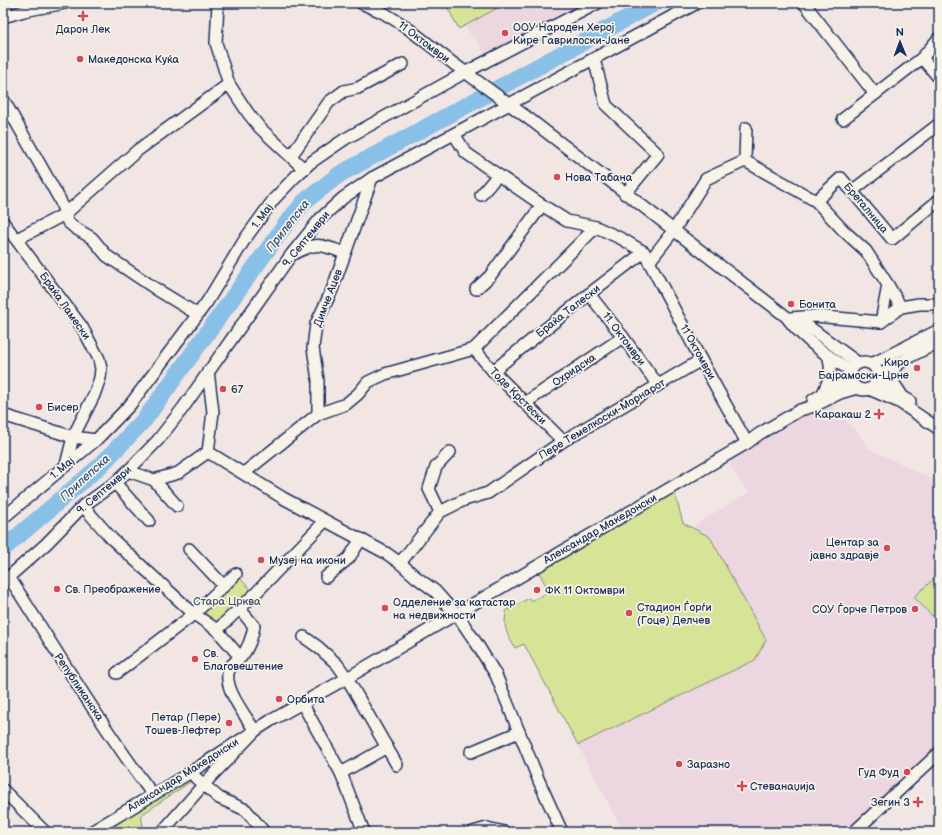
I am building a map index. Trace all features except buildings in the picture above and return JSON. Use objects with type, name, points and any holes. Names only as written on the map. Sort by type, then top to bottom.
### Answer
[{"type":"main road","points":[[3,16],[5,3]]},
{"type":"street","points":[[3,16],[65,3]]},
{"type":"street","points":[[218,3],[216,43],[229,84],[260,128],[304,169]]},
{"type":"street","name":"11 Октомври","points":[[361,3],[382,12],[405,26],[510,104]]},
{"type":"street","name":"11 Октомври","points":[[375,3],[382,12]]},
{"type":"street","name":"1. Мај","points":[[3,518],[96,440],[130,405],[207,302],[245,239],[274,199],[310,163],[345,139],[466,72],[598,3]]},
{"type":"street","name":"9. Септември","points":[[6,579],[46,544],[83,506],[128,471],[158,440],[183,408],[291,255],[320,218],[343,198],[372,178],[697,3]]},
{"type":"street","points":[[804,3],[875,94]]},
{"type":"street","points":[[843,119],[922,58],[939,38]]},
{"type":"street","points":[[922,58],[939,78]]},
{"type":"street","points":[[594,59],[606,105],[658,154],[625,194]]},
{"type":"street","points":[[291,156],[329,102],[344,91],[358,88],[403,64]]},
{"type":"street","points":[[17,239],[65,214],[138,150],[229,84]]},
{"type":"street","points":[[3,99],[60,200],[68,222],[92,238],[107,256],[197,314]]},
{"type":"street","points":[[510,104],[788,318],[809,327],[853,370]]},
{"type":"street","points":[[852,191],[939,124]]},
{"type":"street","points":[[745,161],[746,128]]},
{"type":"street","points":[[454,134],[466,153],[542,205],[567,220],[596,227],[622,239],[647,257],[674,230],[706,179],[745,161]]},
{"type":"street","points":[[745,161],[816,201],[843,230],[866,251],[901,307]]},
{"type":"street","points":[[481,195],[498,175]]},
{"type":"street","name":"Димче Ацев","points":[[318,414],[318,380],[312,348],[316,324],[332,290],[372,178]]},
{"type":"street","name":"Брегалница","points":[[816,201],[840,178],[892,239],[939,200]]},
{"type":"street","points":[[476,289],[490,276],[542,205]]},
{"type":"street","name":"Браќа Ламески","points":[[4,225],[17,239],[82,327],[98,359],[101,369],[100,378],[94,394],[73,437],[66,465]]},
{"type":"street","points":[[244,473],[318,414],[346,404],[358,394],[368,382],[385,374],[474,349],[596,227]]},
{"type":"street","points":[[291,255],[307,247],[321,245],[344,253]]},
{"type":"street","name":"11 Октомври","points":[[647,257],[701,360],[747,442]]},
{"type":"street","name":"Браќа Талески","points":[[493,371],[589,294],[647,257]]},
{"type":"street","points":[[881,322],[888,285]]},
{"type":"street","name":"11. Октомври","points":[[589,294],[658,385]]},
{"type":"street","points":[[788,318],[815,316],[881,322],[901,307],[919,304],[939,304]]},
{"type":"street","points":[[788,318],[798,332],[829,358],[853,370]]},
{"type":"street","points":[[871,364],[939,330]]},
{"type":"street","name":"Охридска","points":[[525,403],[623,337]]},
{"type":"street","points":[[853,370],[852,382],[857,388],[863,390],[869,389],[876,383],[878,377],[898,364],[939,342]]},
{"type":"street","name":"Тоде Крстески","points":[[474,349],[493,371],[563,441]]},
{"type":"street","points":[[822,394],[830,380],[831,367],[829,358]]},
{"type":"street","name":"Пере Темелкоски-Морнарот","points":[[400,563],[440,512],[464,500],[488,494],[563,441],[701,360]]},
{"type":"street","points":[[800,410],[810,401],[844,381],[862,362],[875,366],[878,377],[888,388],[939,420]]},
{"type":"street","points":[[898,364],[891,379],[903,396]]},
{"type":"street","points":[[154,480],[178,473],[208,452],[213,412],[208,371]]},
{"type":"street","name":"Александар Македонски","points":[[91,832],[302,703],[347,678],[800,410],[814,406],[851,389],[857,388]]},
{"type":"street","points":[[869,389],[899,402],[939,429]]},
{"type":"street","points":[[3,415],[73,437],[96,440]]},
{"type":"street","points":[[208,452],[283,498],[386,553],[400,563],[416,578],[435,591],[455,614],[477,644],[496,675],[562,832]]},
{"type":"street","points":[[440,512],[429,489],[436,467],[450,452]]},
{"type":"street","points":[[128,471],[154,480],[177,506]]},
{"type":"street","points":[[114,483],[149,522]]},
{"type":"street","points":[[83,506],[112,539],[194,614],[217,630],[240,657]]},
{"type":"street","points":[[217,630],[325,521]]},
{"type":"street","points":[[326,577],[349,558],[361,539]]},
{"type":"street","points":[[189,550],[224,586]]},
{"type":"street","points":[[118,673],[194,614],[236,574]]},
{"type":"street","name":"Републиканска","points":[[6,579],[37,619],[52,647],[153,795]]},
{"type":"street","points":[[239,608],[254,626],[252,640],[240,657],[230,666],[227,675],[230,691],[255,731]]},
{"type":"street","points":[[304,637],[337,664],[347,678],[397,765]]},
{"type":"street","points":[[302,703],[341,773],[364,832]]},
{"type":"street","name":"Александар Македонски","points":[[162,832],[204,784],[255,731]]},
{"type":"street","points":[[471,752],[519,732]]},
{"type":"street","points":[[341,773],[387,747]]},
{"type":"street","points":[[854,832],[939,753]]},
{"type":"street","points":[[191,772],[219,798],[246,810],[264,832]]},
{"type":"street","points":[[3,790],[45,832]]},
{"type":"street","points":[[473,832],[487,828],[504,832]]},
{"type":"shaded area","name":"ООУ Народен Херој Кире Гаврилоски-Јане","points":[[438,3],[598,3],[488,61],[476,38],[473,39],[465,25],[459,29],[448,8],[442,11]]},
{"type":"shaded area","points":[[826,400],[859,434],[868,448],[939,484],[939,753],[854,832],[623,832],[578,745],[755,660],[710,537],[696,531],[695,525],[749,492],[737,477],[725,456]]},
{"type":"green space","points":[[445,3],[500,3],[501,6],[459,29]]},
{"type":"green space","name":"Стадион Ѓорѓи (Гоце) Делчев","points":[[673,487],[683,523],[710,537],[766,640],[755,660],[578,745],[524,644],[515,648],[509,637],[505,624],[507,607],[509,610],[529,598],[531,601],[549,592],[536,566]]},
{"type":"green space","name":"Стара Црква","points":[[236,574],[255,594],[217,630],[194,614]]},
{"type":"green space","points":[[939,574],[939,609],[932,616],[914,597]]},
{"type":"green space","points":[[191,772],[196,778],[141,815],[144,832],[91,832]]},
{"type":"waterway","name":"Прилепска","points":[[3,549],[101,465],[145,419],[286,224],[305,201],[340,174],[655,3]]},
{"type":"place","name":"Дарон Лек","points":[[83,16]]},
{"type":"place","name":"ООУ Народен Херој Кире Гаврилоски-Јане","points":[[505,33]]},
{"type":"place","name":"Македонска Куќа","points":[[80,59]]},
{"type":"place","name":"Нова Табана","points":[[557,177]]},
{"type":"place","name":"Бонита","points":[[791,304]]},
{"type":"place","name":"Киро Бајрамоски-Црне","points":[[917,368]]},
{"type":"place","name":"67","points":[[223,389]]},
{"type":"place","name":"Бисер","points":[[39,407]]},
{"type":"place","name":"Каракаш 2","points":[[879,414]]},
{"type":"place","name":"Центар за јавно здравје","points":[[887,548]]},
{"type":"place","name":"Музеј на икони","points":[[261,560]]},
{"type":"place","name":"Св. Преображение","points":[[57,589]]},
{"type":"place","name":"ФК 11 Октомври","points":[[537,590]]},
{"type":"place","name":"Одделение за катастар на недвижности","points":[[385,608]]},
{"type":"place","name":"СОУ Ѓорче Петров","points":[[915,609]]},
{"type":"place","name":"Стадион Ѓорѓи (Гоце) Делчев","points":[[629,613]]},
{"type":"place","name":"Св. Благовештение","points":[[195,659]]},
{"type":"place","name":"Орбита","points":[[279,699]]},
{"type":"place","name":"Петар (Пере) Тошев-Лефтер","points":[[229,723]]},
{"type":"place","name":"Заразно","points":[[679,764]]},
{"type":"place","name":"Гуд Фуд","points":[[907,772]]},
{"type":"place","name":"Стеванаџија","points":[[742,786]]},
{"type":"place","name":"Зегин 3","points":[[918,802]]}]
